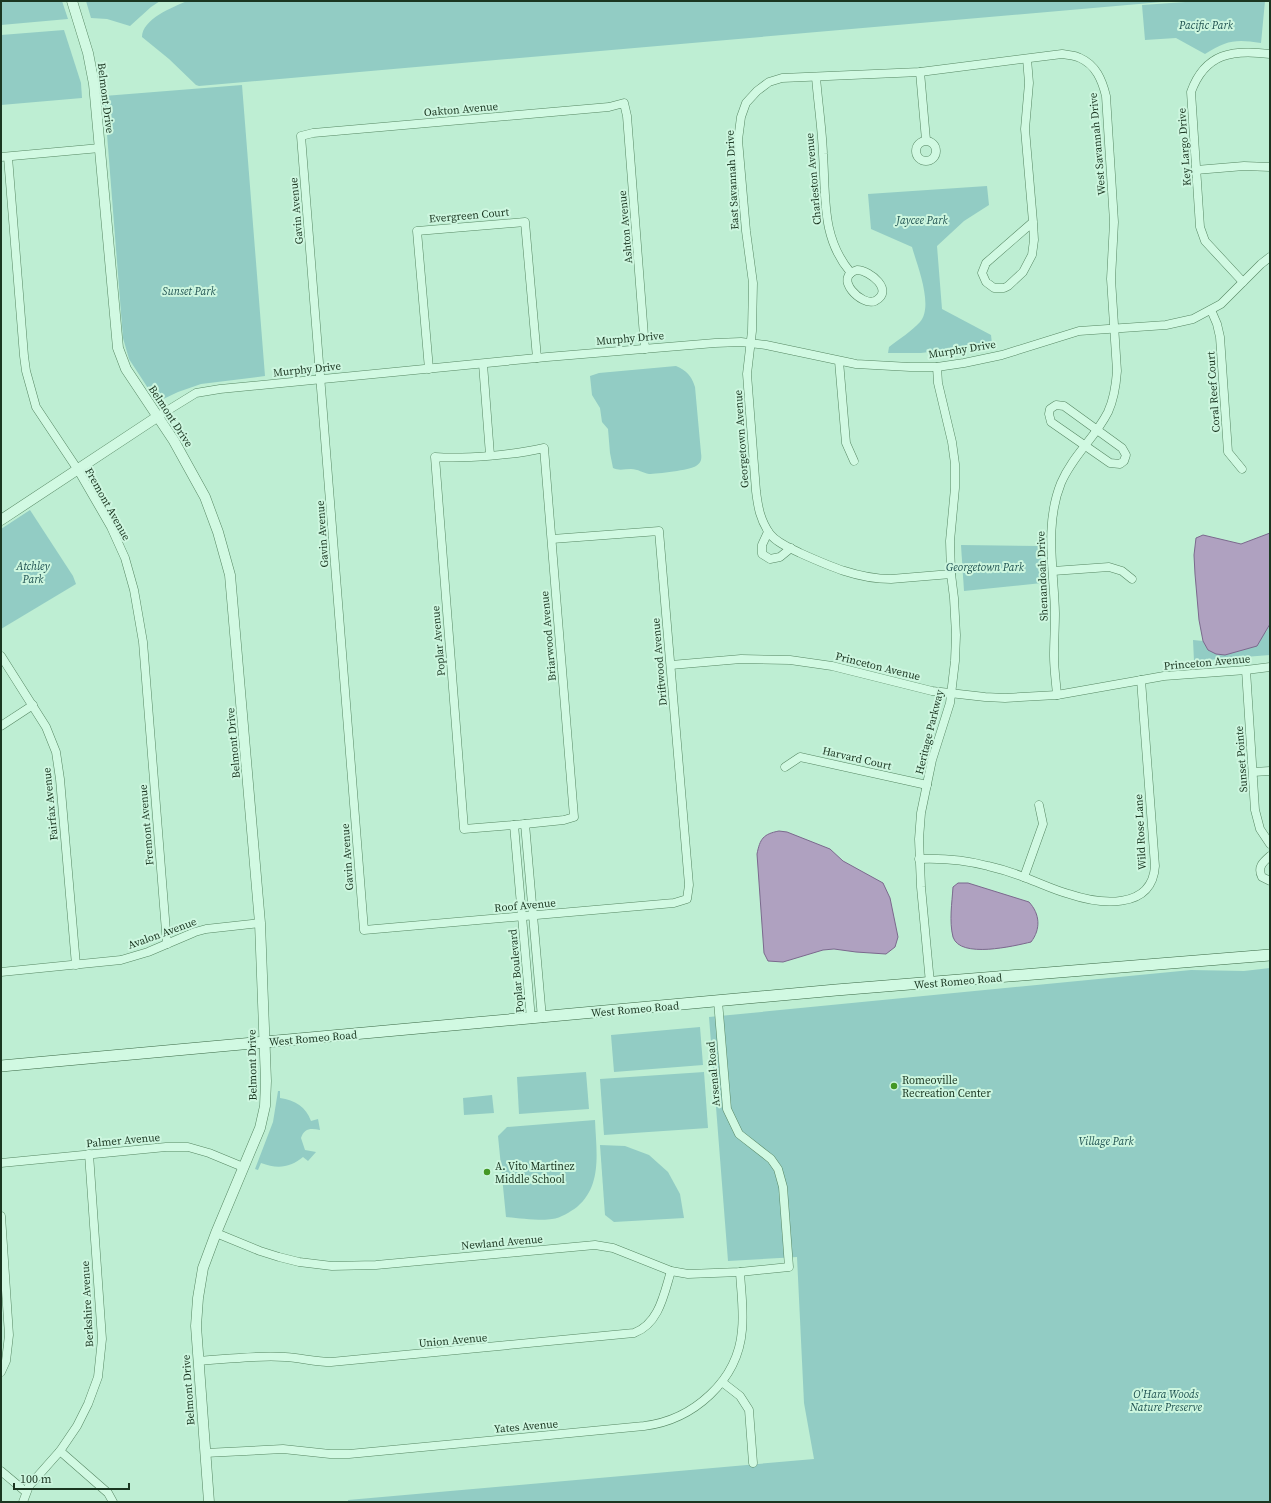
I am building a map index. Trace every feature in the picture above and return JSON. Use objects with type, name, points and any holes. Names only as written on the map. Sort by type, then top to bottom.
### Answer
[{"type":"main road","name":"West Romeo Road","points":[[1,1066],[718,1001],[1270,955]]},
{"type":"street","name":"Belmont Drive","points":[[72,1],[92,68],[118,348],[123,363],[174,441],[205,497],[218,532],[230,575],[260,923],[266,1081],[265,1106],[260,1128],[203,1268],[198,1298],[196,1326],[208,1502]]},
{"type":"street","name":"Key Largo Drive","points":[[1243,282],[1205,241],[1200,227],[1191,108],[1192,92],[1196,79],[1204,68],[1215,59],[1240,51],[1270,54]]},
{"type":"street","name":"West Savannah Drive","points":[[920,72],[1062,54],[1080,58],[1094,68],[1102,80],[1106,96],[1114,222],[1112,279],[1116,328]]},
{"type":"street","points":[[1026,59],[1029,83],[1025,129],[1033,222],[1034,240],[1032,255],[1023,272],[1008,286],[999,289],[989,286],[983,278],[982,273],[986,263],[1033,222]]},
{"type":"street","points":[[920,72],[926,140]]},
{"type":"street","name":"East Savannah Drive","points":[[750,343],[753,309],[753,283],[746,231],[738,140],[740,117],[746,103],[756,91],[769,82],[782,78],[920,72]]},
{"type":"street","name":"Charleston Avenue","points":[[816,77],[823,152],[825,208],[829,232],[838,254],[851,273]]},
{"type":"street","name":"Oakton Avenue","points":[[301,136],[313,133],[609,107],[624,103]]},
{"type":"street","name":"Ashton Avenue","points":[[624,103],[627,116],[645,349]]},
{"type":"street","name":"Gavin Avenue","points":[[301,136],[364,930]]},
{"type":"street","points":[[4,157],[100,148]]},
{"type":"street","name":"Fremont Avenue","points":[[4,157],[26,371],[36,407],[78,470],[111,527],[125,558],[138,609],[143,642],[167,944]]},
{"type":"street","points":[[1196,170],[1244,166],[1270,167]]},
{"type":"street","name":"Evergreen Court","points":[[429,369],[417,231],[525,222],[537,358]]},
{"type":"street","name":"Murphy Drive","points":[[1,520],[196,393],[220,389],[537,358],[715,343],[750,343],[785,348],[856,364],[937,367],[979,361],[1080,331],[1176,324],[1193,319],[1211,310],[1228,298],[1261,264],[1270,257]]},
{"type":"street","name":"Charleston Avenue","points":[[861,270],[880,283],[882,291],[879,298],[872,302],[868,302],[851,290],[848,280],[851,273],[861,270]]},
{"type":"street","name":"Coral Reef Court","points":[[1211,310],[1217,324],[1220,337],[1228,452],[1242,469]]},
{"type":"street","name":"Shenandoah Drive","points":[[1056,695],[1054,657],[1055,614],[1051,531],[1055,504],[1060,484],[1070,464],[1098,429],[1108,412],[1116,385],[1116,328]]},
{"type":"street","name":"Georgetown Avenue","points":[[750,343],[748,374],[757,498],[762,522],[768,532],[777,541],[826,565],[868,578],[902,579],[951,574]]},
{"type":"street","points":[[840,361],[846,443],[854,461]]},
{"type":"street","points":[[483,364],[490,455]]},
{"type":"street","name":"Heritage Parkway","points":[[930,983],[919,859],[920,819],[932,760],[950,703],[955,661],[956,635],[950,541],[955,488],[955,464],[952,442],[938,382],[937,367]]},
{"type":"street","points":[[1056,405],[1064,406],[1098,429],[1122,448],[1126,455],[1124,461],[1120,464],[1110,463],[1051,422],[1049,414],[1050,409],[1056,405]]},
{"type":"street","name":"Briarwood Avenue","points":[[490,455],[531,451],[544,448],[574,817],[564,820],[514,825]]},
{"type":"street","name":"Poplar Avenue","points":[[490,455],[449,458],[434,457],[464,829],[514,825]]},
{"type":"street","name":"Driftwood Avenue","points":[[552,539],[659,531],[689,885],[687,899]]},
{"type":"street","points":[[768,532],[762,545],[762,554],[770,559],[780,557],[791,548]]},
{"type":"street","points":[[1053,571],[1109,567],[1122,571],[1132,579]]},
{"type":"street","name":"Fairfax Avenue","points":[[1,656],[33,705],[52,740],[58,766],[76,965]]},
{"type":"street","name":"Princeton Avenue","points":[[671,665],[741,659],[790,660],[832,666],[919,688],[985,697],[1005,698],[1056,695],[1164,676],[1270,667]]},
{"type":"street","name":"Sunset Pointe","points":[[1246,670],[1255,810],[1260,829],[1270,844]]},
{"type":"street","name":"Wild Rose Lane","points":[[919,859],[961,860],[989,866],[1085,899],[1112,902],[1123,901],[1140,895],[1151,883],[1155,866],[1141,680]]},
{"type":"street","points":[[1,726],[33,705]]},
{"type":"street","name":"Harvard Court","points":[[785,767],[800,757],[927,785]]},
{"type":"street","points":[[1253,772],[1270,771]]},
{"type":"street","points":[[1024,877],[1043,824],[1039,804]]},
{"type":"street","points":[[525,824],[533,916],[536,1018]]},
{"type":"street","name":"Poplar Boulevard","points":[[514,825],[522,917],[536,1018]]},
{"type":"street","points":[[1270,856],[1262,863],[1260,870],[1262,876],[1270,881]]},
{"type":"street","name":"Roof Avenue","points":[[364,930],[674,903],[687,899]]},
{"type":"street","name":"Avalon Avenue","points":[[1,972],[121,960],[142,954],[195,932],[206,929],[260,923]]},
{"type":"street","name":"Arsenal Road","points":[[718,1001],[727,1109],[740,1134],[771,1159],[778,1169],[783,1187],[789,1267]]},
{"type":"street","name":"Palmer Avenue","points":[[1,1163],[166,1147],[188,1148],[209,1153],[243,1168]]},
{"type":"street","name":"Berkshire Avenue","points":[[23,1502],[29,1486],[60,1452],[77,1426],[88,1404],[98,1377],[102,1339],[89,1154]]},
{"type":"street","points":[[1,1216],[9,1335],[7,1355],[1,1372]]},
{"type":"street","name":"Newland Avenue","points":[[216,1233],[279,1257],[299,1262],[332,1266],[376,1265],[602,1245],[626,1252],[671,1271],[688,1274],[740,1272],[789,1267]]},
{"type":"street","name":"Union Avenue","points":[[198,1361],[268,1356],[331,1362],[634,1334],[646,1328],[651,1323],[660,1307],[671,1271]]},
{"type":"street","name":"Yates Avenue","points":[[205,1453],[283,1449],[330,1454],[349,1454],[655,1425],[675,1419],[706,1399],[722,1382],[734,1361],[742,1332],[740,1272]]},
{"type":"street","points":[[722,1382],[740,1396],[749,1410],[753,1463]]},
{"type":"street","points":[[60,1452],[108,1493],[113,1502]]},
{"type":"street","points":[[1,1470],[26,1492]]},
{"type":"green space","points":[[1,1],[62,1],[68,19],[1,25]]},
{"type":"green space","points":[[86,1],[160,1],[130,26],[107,19],[91,18]]},
{"type":"green space","points":[[187,1],[1173,1],[199,86],[142,37],[143,31],[147,25],[159,14]]},
{"type":"green space","name":"Pacific Park","points":[[1200,1],[1265,1],[1261,43],[1238,41],[1226,43],[1205,54],[1176,38],[1145,40],[1142,5]]},
{"type":"green space","points":[[64,30],[81,83],[82,98],[1,105],[1,35]]},
{"type":"green space","name":"Sunset Park","points":[[242,85],[265,376],[201,384],[178,392],[157,402],[129,359],[123,338],[104,96]]},
{"type":"green space","name":"Jaycee Park","points":[[987,186],[989,205],[964,221],[937,246],[942,309],[991,335],[992,344],[921,353],[888,353],[889,347],[920,322],[924,315],[925,296],[912,247],[871,229],[868,194]]},
{"type":"green space","points":[[676,366],[688,374],[695,387],[701,455],[700,462],[698,465],[687,469],[653,474],[634,469],[620,470],[613,468],[608,429],[602,422],[600,408],[592,395],[590,376],[599,373]]},
{"type":"green space","name":"Atchley Park","points":[[30,510],[73,576],[76,584],[1,629],[1,529]]},
{"type":"green space","name":"Georgetown Park","points":[[961,545],[1040,546],[1042,583],[964,591]]},
{"type":"green space","points":[[1270,624],[1270,655],[1194,661],[1193,640],[1203,641],[1208,650],[1266,632]]},
{"type":"green space","name":"Village Park","points":[[1270,968],[1270,1502],[348,1502],[348,1500],[814,1459],[804,1403],[797,1257],[728,1261],[709,1017],[1191,970],[1244,971]]},
{"type":"green space","points":[[700,1027],[703,1065],[614,1072],[611,1035]]},
{"type":"green space","points":[[586,1072],[589,1109],[519,1114],[517,1077]]},
{"type":"green space","points":[[704,1072],[708,1128],[604,1135],[600,1079]]},
{"type":"green space","points":[[278,1091],[280,1091],[280,1098],[295,1102],[303,1108],[311,1121],[318,1119],[320,1130],[308,1130],[304,1132],[301,1138],[305,1150],[316,1152],[308,1161],[303,1157],[288,1165],[278,1167],[261,1163],[258,1170],[255,1169],[273,1122]]},
{"type":"green space","points":[[492,1095],[494,1113],[464,1115],[463,1098]]},
{"type":"green space","points":[[595,1120],[597,1155],[594,1178],[591,1188],[577,1207],[559,1217],[547,1220],[506,1217],[498,1136],[507,1127]]},
{"type":"green space","points":[[600,1145],[625,1146],[649,1155],[668,1172],[680,1194],[684,1218],[614,1222],[605,1215]]},
{"type":"shaded area","points":[[1270,533],[1270,624],[1257,646],[1225,655],[1216,654],[1208,650],[1203,641],[1199,620],[1194,555],[1196,538],[1203,535],[1241,544]]},
{"type":"shaded area","points":[[779,831],[787,832],[830,849],[843,861],[883,883],[890,898],[898,937],[895,947],[886,954],[834,949],[823,950],[783,962],[768,961],[764,953],[757,854],[759,844],[763,838],[769,834]]},
{"type":"shaded area","points":[[958,883],[968,883],[1029,902],[1035,911],[1038,922],[1038,927],[1031,942],[988,949],[966,948],[958,944],[953,937],[951,918],[953,887]]},
{"type":"place","name":"Romeoville Recreation Center","points":[[894,1086]]},
{"type":"place","name":"A. Vito Martinez Middle School","points":[[487,1172]]},
{"type":"park label","name":"O'Hara Woods Nature Preserve","points":[[1166,1400]]}]
